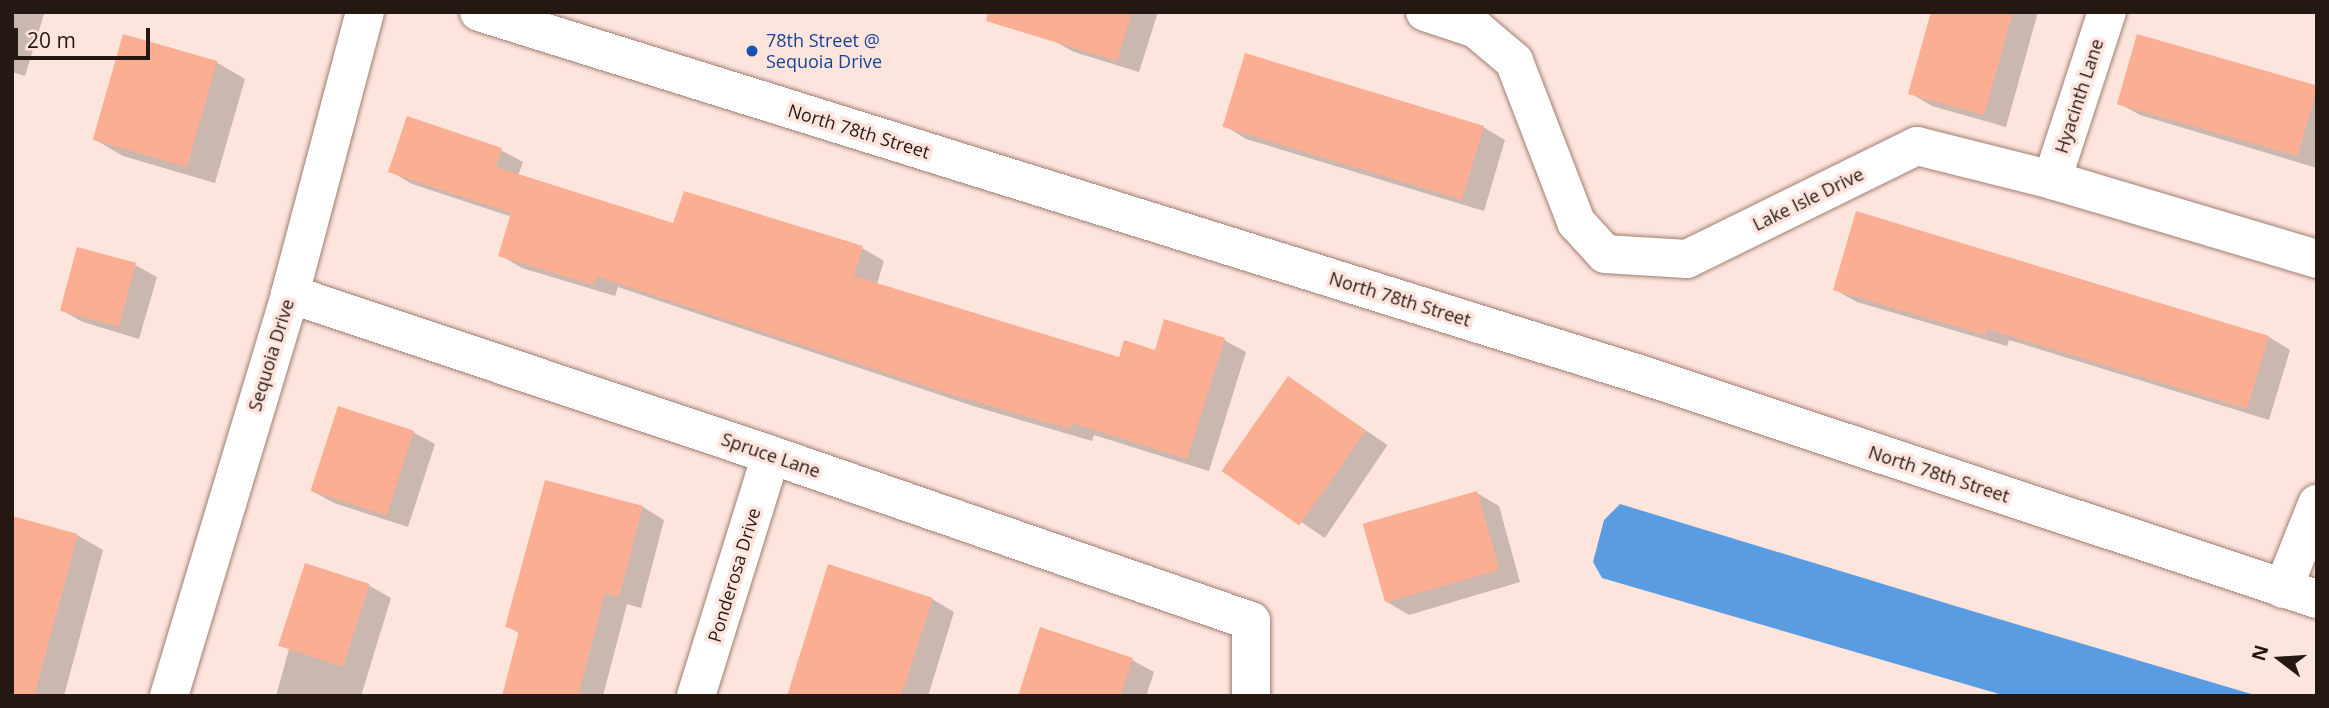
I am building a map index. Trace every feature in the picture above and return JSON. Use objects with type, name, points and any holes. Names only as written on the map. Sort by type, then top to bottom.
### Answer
[{"type":"street","name":"Sequoia Drive","points":[[169,696],[289,294],[365,12]]},
{"type":"street","name":"North 78th Street","points":[[480,12],[1636,373],[2300,594]]},
{"type":"street","name":"Lake Isle Drive","points":[[1425,12],[1476,29],[1514,61],[1576,222],[1605,254],[1687,259],[1917,146],[2052,180],[2317,259]]},
{"type":"street","name":"Hyacinth Lane","points":[[2052,180],[2107,12]]},
{"type":"street","name":"Spruce Lane","points":[[289,294],[771,455],[1251,621],[1251,696]]},
{"type":"street","name":"Ponderosa Drive","points":[[696,696],[771,455]]},
{"type":"street","points":[[2300,594],[2317,504]]},
{"type":"water","points":[[1620,504],[2258,696],[2006,696],[1602,578],[1593,562],[1604,520]]},
{"type":"building","points":[[988,12],[1132,12],[1117,61],[986,21]]},
{"type":"building","points":[[1931,12],[2013,12],[1984,115],[1908,94]]},
{"type":"building","points":[[123,34],[217,61],[187,167],[93,140]]},
{"type":"building","points":[[2137,34],[2317,86],[2298,156],[2117,104]]},
{"type":"building","points":[[1245,53],[1484,126],[1462,200],[1222,127]]},
{"type":"building","points":[[407,116],[502,148],[496,167],[673,223],[684,191],[863,246],[854,276],[1119,357],[1124,340],[1155,350],[1164,319],[1225,338],[1187,459],[1072,423],[1070,429],[949,394],[596,276],[593,285],[498,256],[511,213],[388,172]]},
{"type":"building","points":[[1856,211],[2269,336],[2247,409],[1987,329],[1985,335],[1833,290]]},
{"type":"building","points":[[77,247],[136,263],[119,327],[60,311]]},
{"type":"building","points":[[1288,376],[1366,430],[1299,526],[1221,471]]},
{"type":"building","points":[[338,406],[414,431],[387,515],[310,491]]},
{"type":"building","points":[[545,480],[643,506],[619,597],[605,593],[578,696],[502,696],[519,631],[505,627]]},
{"type":"building","points":[[1477,491],[1500,570],[1385,603],[1363,524]]},
{"type":"building","points":[[12,516],[78,534],[34,696],[12,696]]},
{"type":"building","points":[[305,563],[370,584],[343,667],[278,646]]},
{"type":"building","points":[[828,564],[933,598],[901,696],[787,696]]},
{"type":"building","points":[[1040,627],[1133,658],[1120,696],[1018,696]]},
{"type":"place","name":"78th Street @ Sequoia Drive","points":[[752,51]]}]
